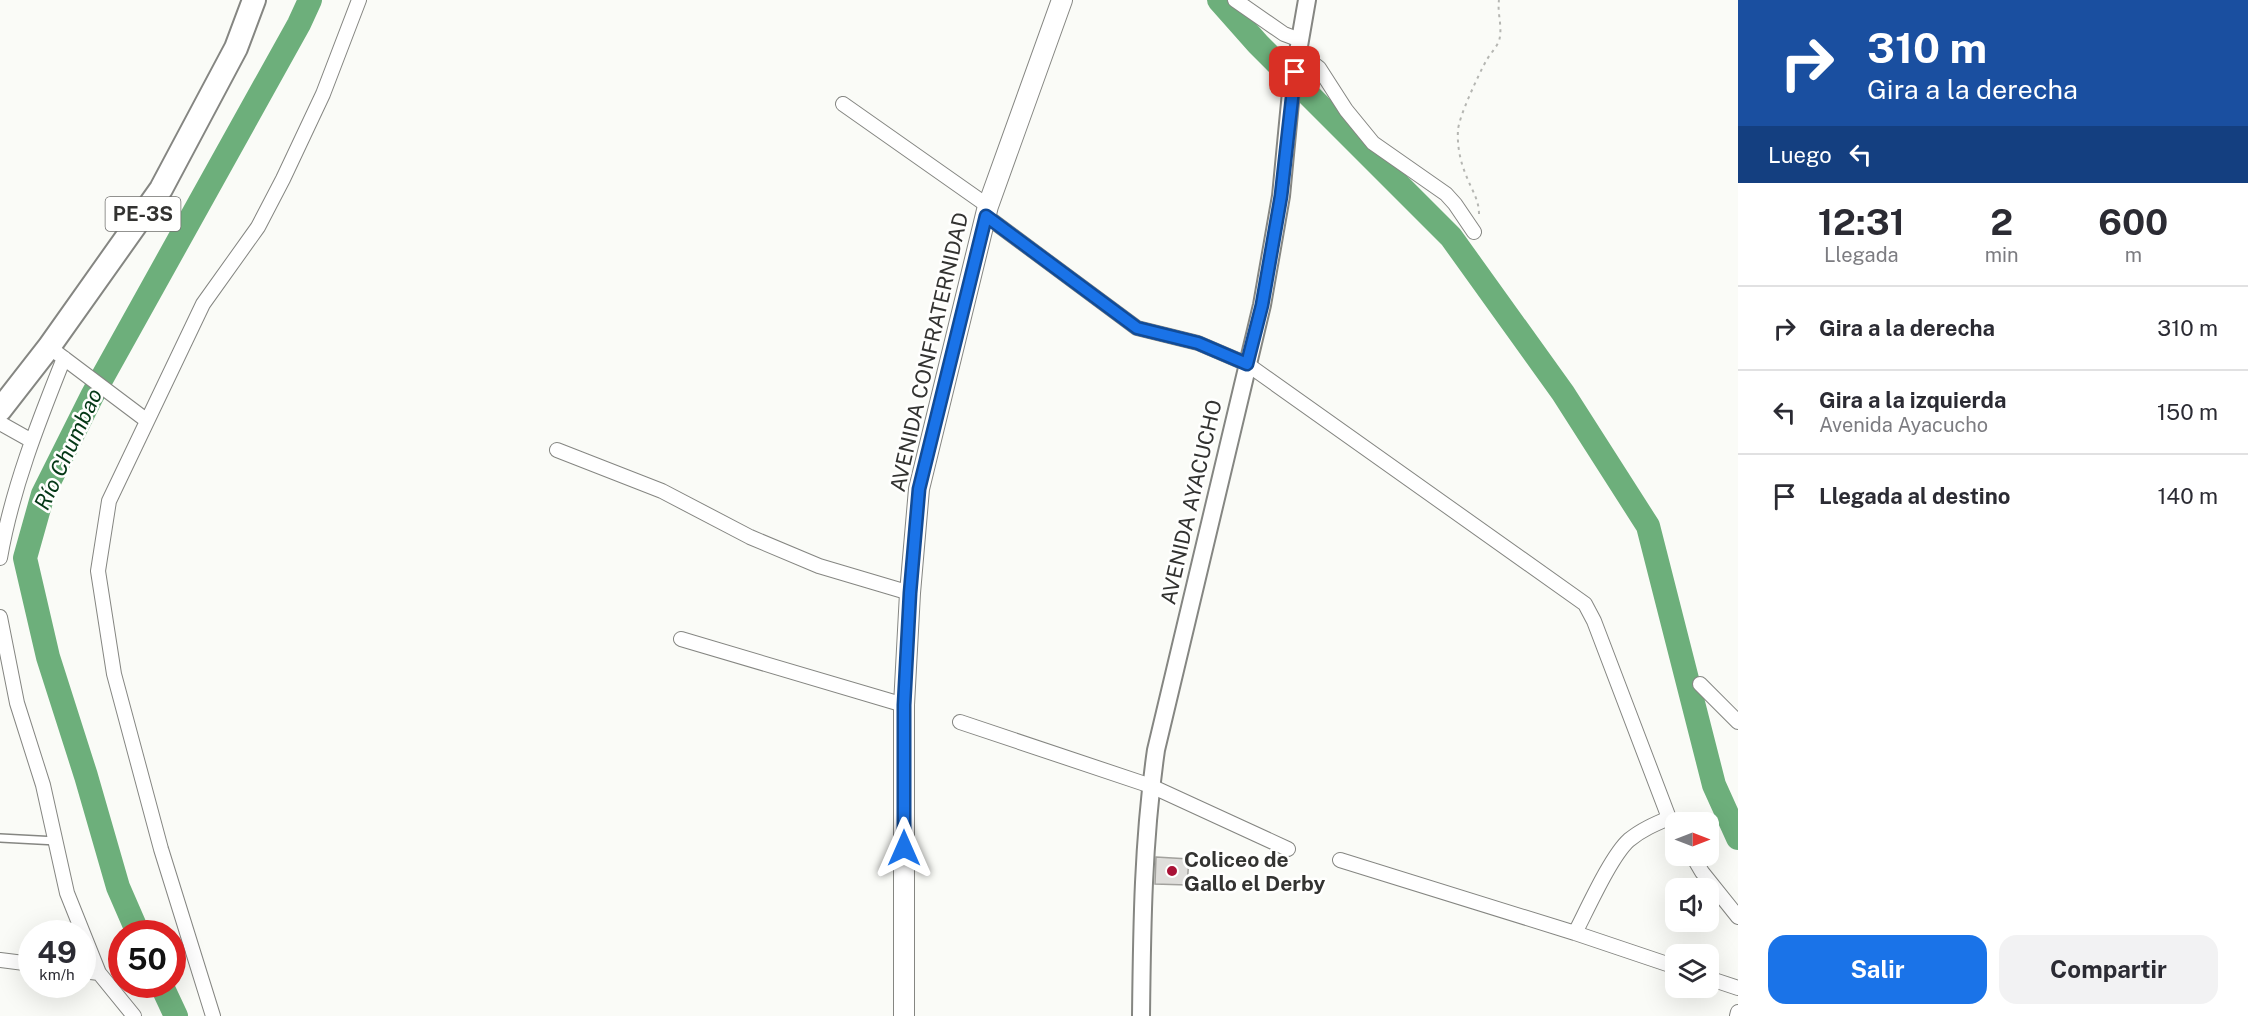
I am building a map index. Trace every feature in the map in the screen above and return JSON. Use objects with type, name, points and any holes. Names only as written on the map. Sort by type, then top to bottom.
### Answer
[{"type":"highway","name":"PE-3S","points":[[0,410],[56,352],[161,189],[236,48],[254,0]]},
{"type":"main road","name":"AVENIDA CONFRATERNIDAD","points":[[904,1016],[904,705],[919,489],[987,211],[1062,0]]},
{"type":"street","points":[[213,1016],[161,849],[114,674],[98,570],[109,501],[141,416],[203,304],[258,227],[323,94],[359,0]]},
{"type":"street","points":[[1235,0],[1299,46],[1319,68],[1346,110],[1373,143],[1446,194],[1474,232]]},
{"type":"street","name":"AVENIDA AYACUCHO","points":[[1141,1016],[1143,871],[1156,750],[1262,305],[1281,196],[1291,92],[1307,0]]},
{"type":"street","points":[[843,104],[987,211],[1137,328],[1198,343],[1247,364],[1585,604],[1594,621],[1668,812]]},
{"type":"street","points":[[0,558],[56,352],[141,416]]},
{"type":"street","points":[[0,423],[32,441]]},
{"type":"street","points":[[557,450],[662,491],[750,537],[819,566],[910,593]]},
{"type":"street","points":[[0,617],[17,703],[43,785],[68,893],[99,973],[134,1016]]},
{"type":"street","points":[[681,639],[904,705]]},
{"type":"street","points":[[1700,684],[1738,722]]},
{"type":"street","points":[[960,722],[1151,786],[1288,849]]},
{"type":"street","points":[[1575,933],[1611,865],[1627,842],[1645,829],[1665,825]]},
{"type":"street","points":[[1340,860],[1665,963]]},
{"type":"street","points":[[1698,866],[1738,917]]},
{"type":"street","points":[[0,960],[18,962]]},
{"type":"street","points":[[1719,982],[1738,988]]},
{"type":"lane","points":[[0,838],[57,841]]},
{"type":"path","points":[[1474,232],[1478,221],[1479,204],[1465,174],[1458,144],[1458,126],[1487,60],[1498,44],[1501,31],[1499,0]]},
{"type":"building","name":"Coliceo de Gallo el Derby","points":[[1156,857],[1189,859],[1187,885],[1155,884]]},
{"type":"waterway","name":"Río Chumbao","points":[[132,920],[118,887],[48,657],[25,558],[43,494],[92,396],[299,24],[310,0]]},
{"type":"waterway","points":[[1219,0],[1258,44],[1451,237],[1563,393],[1648,526],[1714,785],[1738,838]]},
{"type":"waterway","name":"Río Chumbao","points":[[168,998],[176,1016]]},
{"type":"place","name":"Coliceo de Gallo el Derby","points":[[1172,871]]},
{"type":"route","points":[[904,848],[904,705],[919,489],[986,216],[1137,328],[1198,343],[1247,364],[1262,305],[1281,196],[1295,72]]}]
